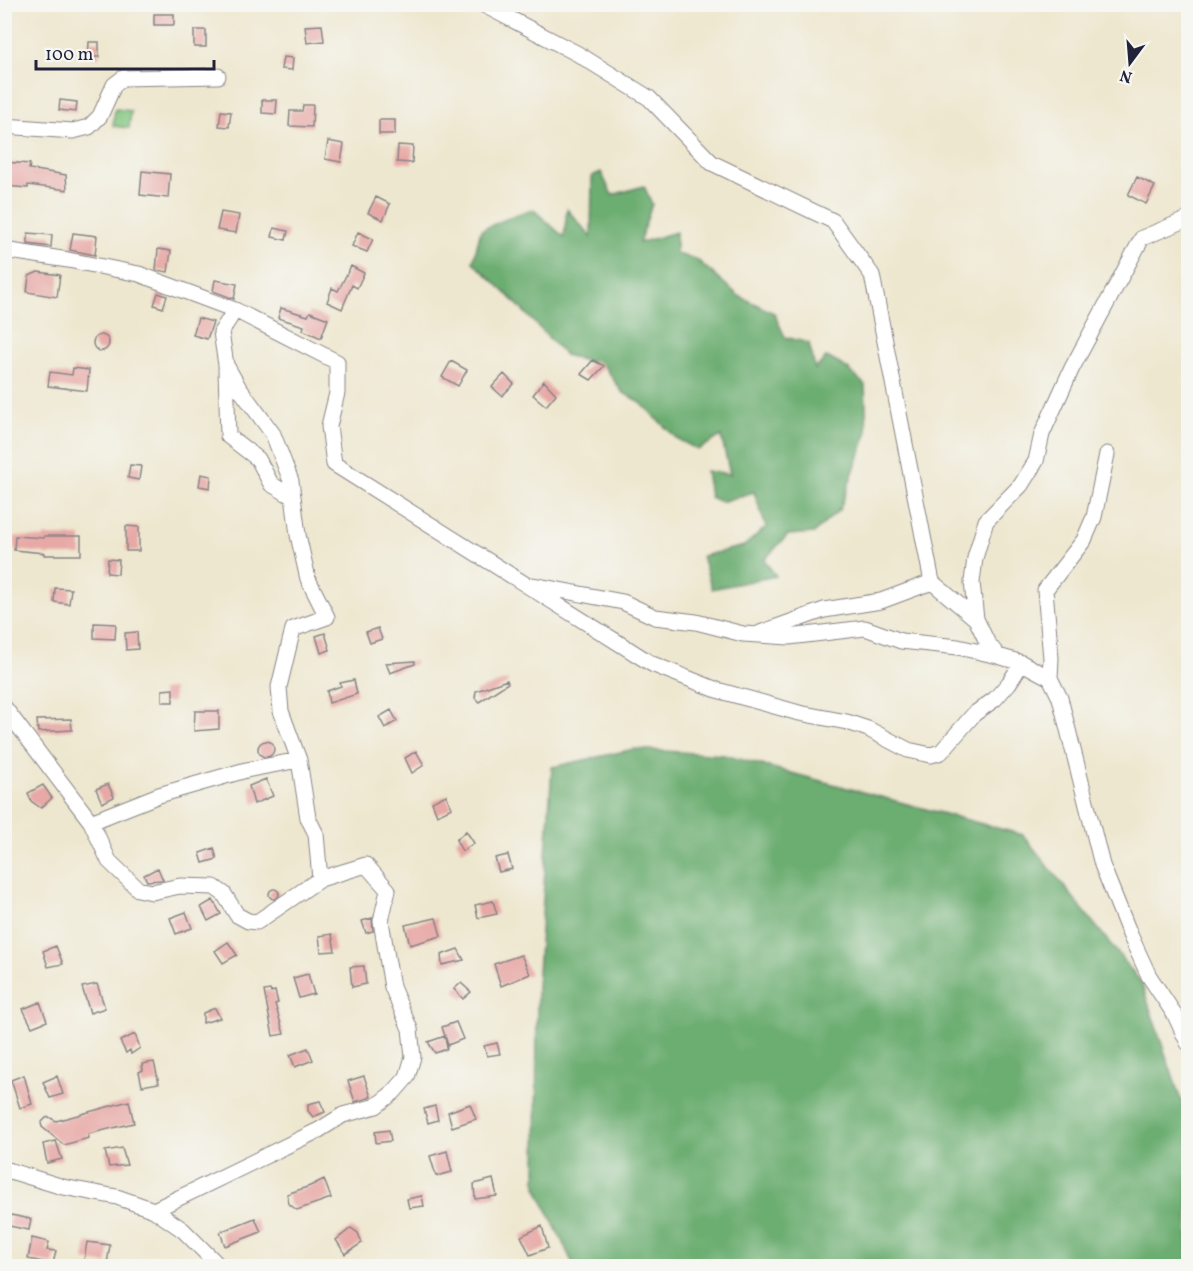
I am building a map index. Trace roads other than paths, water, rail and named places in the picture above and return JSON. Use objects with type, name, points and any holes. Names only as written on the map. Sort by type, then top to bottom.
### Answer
[{"type":"street","points":[[482,4],[578,54],[649,98],[712,163],[833,221],[872,275],[932,582],[976,620]]},
{"type":"street","points":[[4,126],[73,131],[89,127],[100,116],[114,85],[123,78],[218,76]]},
{"type":"street","points":[[998,656],[987,642],[976,620],[972,582],[975,558],[986,521],[1021,485],[1036,461],[1042,434],[1072,368],[1142,238],[1188,219]]},
{"type":"street","points":[[4,250],[139,274],[235,310],[337,362],[337,393],[329,426],[334,464],[652,664],[717,690],[799,713],[847,722],[868,729],[908,750],[932,755],[941,752],[974,714],[995,699],[1022,663]]},
{"type":"street","points":[[235,310],[221,332],[226,365],[228,436],[258,459],[272,484],[293,498]]},
{"type":"street","points":[[226,365],[239,388],[273,434],[291,482],[298,535],[308,579],[327,617],[293,629],[279,687],[281,711],[299,760],[309,818],[316,834],[320,879]]},
{"type":"street","points":[[1107,454],[1094,517],[1084,540],[1045,590],[1051,658],[1050,678],[1060,698],[1101,865],[1149,976],[1175,1015],[1188,1043]]},
{"type":"street","points":[[755,635],[824,610],[881,601],[932,582]]},
{"type":"street","points":[[523,583],[623,602],[655,617],[696,622],[755,635],[789,637],[866,628],[902,641],[958,647],[998,656],[1022,663],[1050,678]]},
{"type":"street","points":[[4,706],[91,822],[109,861],[138,889],[152,892],[180,886],[214,887],[224,894],[237,915],[248,921],[257,922],[320,879],[366,865],[388,890],[381,921],[392,987],[410,1029],[413,1057],[407,1077],[394,1092],[376,1106],[343,1115],[319,1130],[154,1210]]},
{"type":"street","points":[[91,822],[159,795],[246,770],[299,760]]},
{"type":"street","points":[[4,1169],[63,1187],[117,1197],[154,1210],[183,1230],[219,1266]]}]
